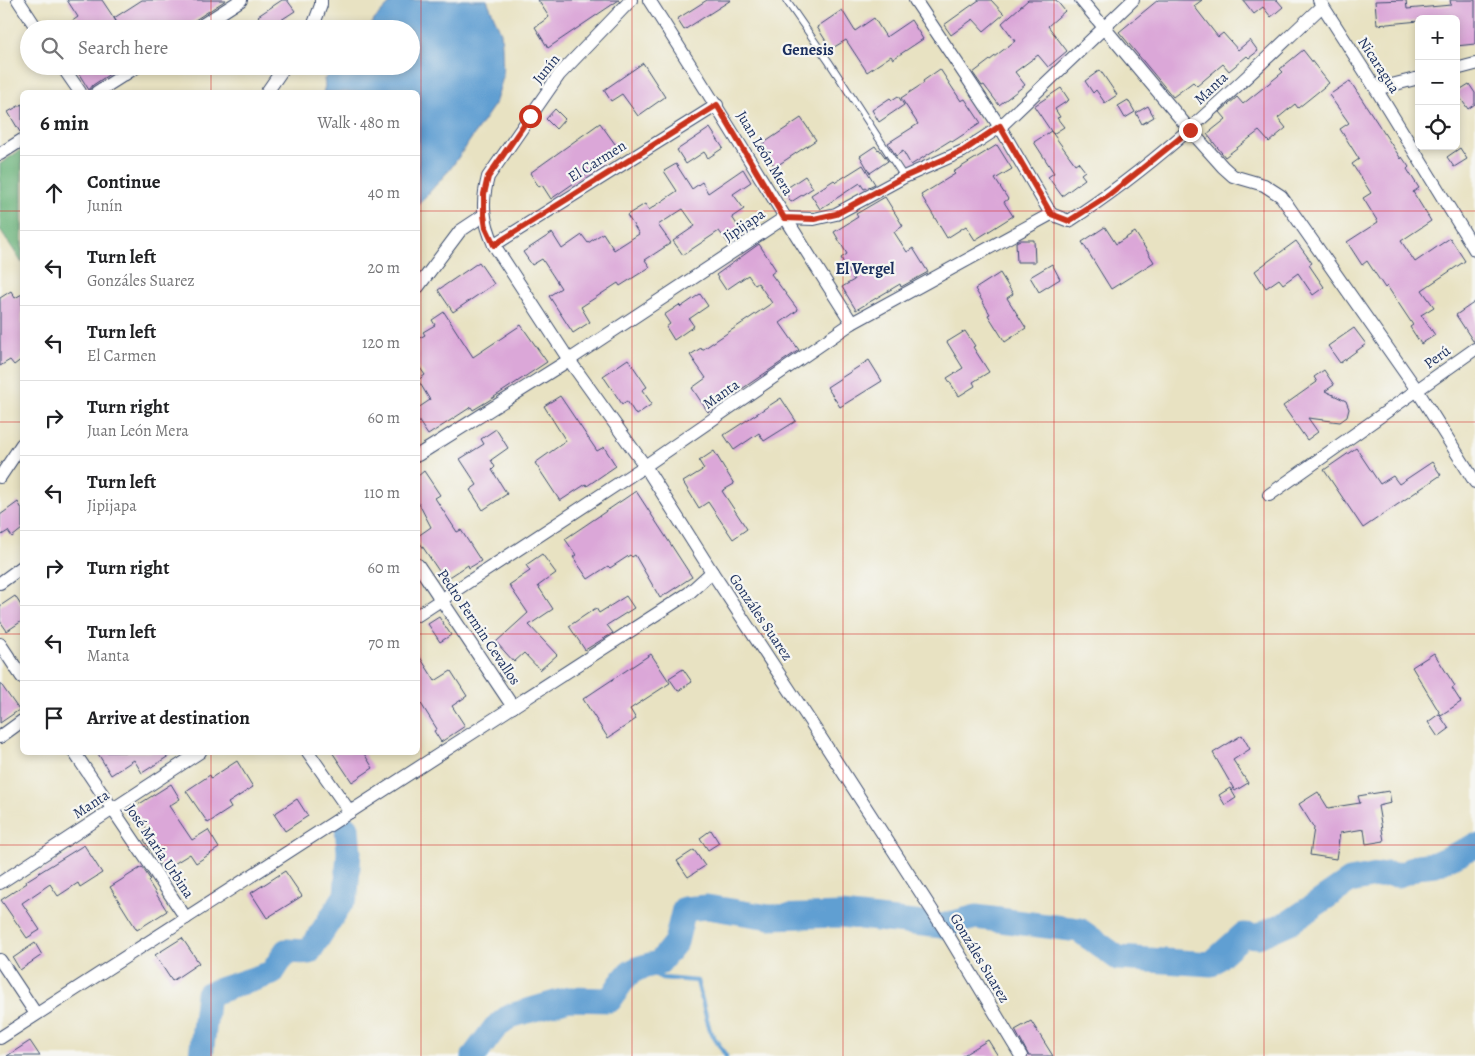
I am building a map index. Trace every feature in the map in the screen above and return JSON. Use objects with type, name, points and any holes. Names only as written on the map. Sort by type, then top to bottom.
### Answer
[{"type":"street","points":[[18,0],[31,20]]},
{"type":"street","points":[[210,20],[241,0]]},
{"type":"street","points":[[316,20],[322,0]]},
{"type":"street","name":"Junín","points":[[484,194],[488,177],[559,75],[631,0]]},
{"type":"street","name":"Juan León Mera","points":[[649,0],[717,105],[784,218],[852,323]]},
{"type":"street","points":[[915,0],[1000,126],[1051,214]]},
{"type":"street","points":[[1081,0],[1190,130],[1233,176],[1264,185],[1281,196],[1417,390],[1475,482]]},
{"type":"street","name":"Jipijapa","points":[[420,455],[569,360],[784,218],[814,219],[836,214],[904,177],[963,151],[1000,126],[1133,0]]},
{"type":"street","name":"Nicaragua","points":[[1320,3],[1376,89],[1475,250]]},
{"type":"street","name":"Manta","points":[[420,613],[645,466],[852,323],[1051,214],[1069,221],[1108,196],[1190,130],[1320,3]]},
{"type":"street","points":[[1460,68],[1475,64]]},
{"type":"street","points":[[68,75],[79,90]]},
{"type":"street","points":[[100,90],[124,75]]},
{"type":"street","points":[[268,90],[279,75]]},
{"type":"street","points":[[1376,89],[1415,79]]},
{"type":"street","name":"El Carmen","points":[[494,245],[717,105]]},
{"type":"street","points":[[0,154],[20,141]]},
{"type":"street","name":"Gonzáles Suarez","points":[[484,194],[486,228],[494,245],[569,360],[645,466],[948,935],[1021,1056]]},
{"type":"street","points":[[420,284],[460,231],[484,215]]},
{"type":"street","name":"Perú","points":[[1269,495],[1475,349]]},
{"type":"street","points":[[0,477],[20,447]]},
{"type":"street","points":[[0,583],[20,568]]},
{"type":"street","name":"Pedro Fermin Cevallos","points":[[420,568],[513,707]]},
{"type":"street","points":[[0,1038],[689,593],[712,572]]},
{"type":"street","points":[[0,644],[20,674]]},
{"type":"street","points":[[0,737],[20,722]]},
{"type":"street","name":"José María Urbina","points":[[76,755],[186,918]]},
{"type":"street","name":"Manta","points":[[0,883],[196,755]]},
{"type":"street","points":[[310,755],[350,812]]},
{"type":"street","points":[[0,960],[36,1014]]},
{"type":"lane","points":[[786,0],[904,177]]},
{"type":"green space","points":[[20,150],[20,260],[0,229],[0,164]]},
{"type":"water","points":[[393,0],[487,0],[501,33],[503,77],[495,104],[451,168],[420,203],[420,90],[324,90],[324,79],[328,75],[420,75],[420,20],[374,20]]},
{"type":"building","points":[[67,0],[102,0],[115,20],[74,20],[78,17]]},
{"type":"building","points":[[142,0],[226,0],[195,20],[115,20],[114,18]]},
{"type":"building","points":[[282,0],[287,0],[295,11],[281,20],[261,20],[258,16]]},
{"type":"building","points":[[538,0],[619,0],[548,48],[535,27],[549,17]]},
{"type":"building","points":[[707,0],[731,0],[684,30],[677,19]]},
{"type":"building","points":[[979,0],[991,0],[1004,14],[984,31],[973,19],[951,35],[944,25]]},
{"type":"building","points":[[1028,0],[1056,0],[1065,11],[1048,26],[1067,51],[1048,67],[1038,55],[1015,72],[1025,85],[999,105],[973,73],[1015,41],[1002,23]]},
{"type":"building","points":[[1158,0],[1202,0],[1194,6],[1218,37],[1223,33],[1238,50],[1250,40],[1258,51],[1249,58],[1247,56],[1229,71],[1223,64],[1197,86],[1193,82],[1173,97],[1119,32]]},
{"type":"building","points":[[1243,0],[1277,0],[1283,7],[1271,17],[1263,7],[1254,14]]},
{"type":"building","points":[[1406,0],[1407,9],[1451,5],[1450,0],[1475,0],[1475,44],[1460,46],[1460,15],[1415,15],[1415,21],[1377,25],[1375,1]]},
{"type":"building","points":[[842,10],[855,31],[874,18],[886,37],[911,20],[923,39],[893,59],[891,56],[867,72],[846,40],[831,49],[817,27]]},
{"type":"building","points":[[1303,50],[1329,83],[1298,108],[1295,104],[1278,118],[1286,128],[1269,142],[1259,131],[1225,157],[1207,134],[1226,119],[1220,112],[1237,97],[1243,104],[1283,72],[1280,69]]},
{"type":"building","points":[[643,63],[665,97],[638,116],[622,94],[611,101],[604,90]]},
{"type":"building","points":[[940,69],[961,101],[965,99],[981,123],[911,165],[903,151],[896,156],[888,143],[918,124],[901,98],[924,83],[923,81]]},
{"type":"building","points":[[1100,70],[1117,95],[1105,103],[1096,90],[1093,93],[1085,81]]},
{"type":"building","points":[[80,75],[108,75],[93,85],[89,90]]},
{"type":"building","points":[[1350,81],[1401,159],[1402,157],[1409,167],[1407,169],[1419,188],[1413,192],[1431,221],[1401,241],[1415,262],[1450,238],[1465,261],[1422,290],[1434,307],[1421,315],[1435,335],[1421,344],[1410,327],[1413,325],[1387,286],[1385,288],[1367,261],[1362,265],[1347,242],[1378,222],[1363,198],[1371,193],[1352,164],[1359,159],[1340,129],[1349,123],[1329,95]]},
{"type":"building","points":[[1469,84],[1475,93],[1475,104],[1468,109],[1460,98],[1460,90]]},
{"type":"building","points":[[1061,88],[1069,100],[1055,109],[1060,117],[1057,118],[1064,127],[1053,134],[1034,106]]},
{"type":"building","points":[[898,96],[904,105],[879,122],[872,110],[890,98],[892,100]]},
{"type":"building","points":[[1128,100],[1135,112],[1125,118],[1118,106]]},
{"type":"building","points":[[20,105],[20,132],[8,112]]},
{"type":"building","points":[[1148,106],[1154,117],[1142,124],[1136,113]]},
{"type":"building","points":[[555,109],[565,119],[556,129],[546,119]]},
{"type":"building","points":[[801,118],[816,140],[775,167],[761,145]]},
{"type":"building","points":[[600,123],[620,151],[551,199],[542,185],[539,187],[530,173]]},
{"type":"building","points":[[710,128],[723,148],[708,158],[704,152],[686,164],[677,150]]},
{"type":"building","points":[[1051,131],[1075,164],[1078,162],[1085,171],[1081,174],[1085,179],[1062,196],[1048,177],[1054,173],[1034,142]]},
{"type":"building","points":[[997,145],[1012,169],[995,179],[1008,199],[1004,202],[1013,216],[975,240],[966,226],[947,238],[921,195],[955,174],[953,172]]},
{"type":"building","points":[[875,146],[888,161],[870,173],[860,156]]},
{"type":"building","points":[[1460,148],[1467,159],[1454,167],[1447,157],[1460,150]]},
{"type":"building","points":[[676,164],[692,189],[702,182],[708,193],[743,169],[751,182],[733,194],[744,209],[732,217],[744,235],[729,244],[719,231],[683,255],[673,241],[695,226],[683,209],[658,225],[671,243],[645,260],[650,267],[620,286],[618,283],[581,307],[590,322],[573,333],[549,296],[561,288],[542,259],[532,265],[523,252],[552,233],[562,249],[582,235],[588,243],[603,233],[614,250],[639,234],[627,215],[645,204],[649,210],[677,191],[664,171]]},
{"type":"building","points":[[863,165],[875,184],[864,189],[860,183],[820,209],[811,195]]},
{"type":"building","points":[[805,176],[813,188],[791,202],[784,190]]},
{"type":"building","points":[[885,197],[903,226],[894,232],[907,252],[913,248],[928,272],[901,287],[900,284],[856,310],[842,287],[854,280],[841,258],[847,254],[834,232],[858,217],[856,214]]},
{"type":"building","points":[[1105,227],[1116,244],[1135,232],[1154,262],[1111,289],[1082,242]]},
{"type":"building","points":[[1020,240],[1034,240],[1035,262],[1017,262],[1016,242]]},
{"type":"building","points":[[1296,241],[1312,263],[1309,265],[1324,287],[1313,295],[1298,273],[1283,284],[1279,279],[1266,288],[1255,271]]},
{"type":"building","points":[[759,244],[776,270],[771,274],[798,310],[780,323],[799,350],[708,412],[692,388],[706,378],[690,355],[701,348],[702,350],[772,303],[758,283],[755,285],[748,275],[726,290],[716,275]]},
{"type":"building","points":[[479,262],[494,284],[453,312],[438,290]]},
{"type":"building","points":[[1052,264],[1060,279],[1039,292],[1030,277]]},
{"type":"building","points":[[1000,273],[1013,294],[1007,298],[1026,328],[1005,342],[975,289]]},
{"type":"building","points":[[11,291],[15,298],[20,295],[20,360],[14,365],[10,360],[0,366],[0,298]]},
{"type":"building","points":[[700,294],[708,306],[689,319],[694,326],[674,340],[666,327],[670,324],[664,315],[679,305],[681,307]]},
{"type":"building","points":[[1475,302],[1475,341],[1473,341],[1456,315]]},
{"type":"building","points":[[444,312],[473,357],[521,325],[547,362],[488,401],[473,410],[471,407],[428,435],[420,423],[420,407],[430,400],[420,383],[420,379],[425,375],[420,368],[420,338],[425,335],[423,332],[435,325],[432,320]]},
{"type":"building","points":[[1354,328],[1366,344],[1340,363],[1328,346]]},
{"type":"building","points":[[965,331],[989,372],[973,382],[975,386],[959,396],[947,378],[963,368],[947,342]]},
{"type":"building","points":[[628,359],[647,387],[642,390],[652,404],[636,415],[627,401],[622,404],[603,376]]},
{"type":"building","points":[[869,360],[882,381],[840,407],[827,387]]},
{"type":"building","points":[[1324,370],[1334,385],[1325,391],[1346,401],[1349,409],[1347,417],[1340,422],[1308,418],[1318,432],[1307,440],[1283,406],[1317,382],[1314,377]]},
{"type":"building","points":[[560,396],[597,451],[604,447],[616,466],[587,486],[586,484],[560,501],[535,463],[566,441],[544,406]]},
{"type":"building","points":[[781,398],[796,421],[764,441],[759,433],[734,450],[724,435]]},
{"type":"building","points":[[496,429],[508,448],[491,460],[495,467],[492,470],[507,494],[483,510],[470,490],[477,485],[460,459],[484,444],[481,439]]},
{"type":"building","points":[[1356,448],[1380,484],[1393,476],[1399,484],[1432,462],[1441,475],[1363,528],[1324,470]]},
{"type":"building","points":[[714,451],[734,484],[722,491],[747,529],[733,539],[708,502],[699,508],[683,482],[704,469],[699,461]]},
{"type":"building","points":[[424,471],[440,495],[435,498],[457,532],[461,530],[481,561],[469,568],[468,565],[445,580],[420,543],[420,535],[431,527],[420,506],[420,474]]},
{"type":"building","points":[[636,491],[692,577],[660,598],[635,555],[632,557],[630,555],[610,568],[608,566],[588,579],[573,557],[576,555],[565,539]]},
{"type":"building","points":[[18,502],[20,506],[20,531],[12,537],[8,531],[0,536],[0,515]]},
{"type":"building","points":[[542,554],[556,573],[538,586],[553,609],[529,625],[557,655],[540,670],[524,653],[514,662],[496,642],[528,613],[509,585],[530,571],[526,565]]},
{"type":"building","points":[[15,596],[20,604],[20,622],[7,631],[0,621],[0,606]]},
{"type":"building","points":[[626,596],[634,608],[607,625],[613,633],[585,650],[569,626],[596,608],[599,613]]},
{"type":"building","points":[[439,617],[451,635],[440,642],[428,624]]},
{"type":"building","points":[[1434,653],[1455,686],[1452,688],[1461,702],[1441,715],[1412,667]]},
{"type":"building","points":[[651,654],[670,683],[630,709],[636,719],[608,738],[583,699]]},
{"type":"building","points":[[420,657],[435,681],[451,671],[467,696],[452,706],[465,726],[441,742],[434,731],[437,729],[420,702]]},
{"type":"building","points":[[683,669],[692,682],[678,691],[669,678]]},
{"type":"building","points":[[0,683],[19,710],[0,723]]},
{"type":"building","points":[[1439,714],[1449,729],[1438,737],[1428,722]]},
{"type":"building","points":[[1242,735],[1250,749],[1233,760],[1248,783],[1235,791],[1213,753]]},
{"type":"building","points":[[99,755],[170,755],[142,773],[134,760],[111,775]]},
{"type":"building","points":[[334,755],[365,755],[373,768],[352,782]]},
{"type":"building","points":[[237,761],[253,787],[228,803],[231,808],[208,823],[186,791],[210,775],[211,778]]},
{"type":"building","points":[[171,784],[180,799],[169,806],[192,840],[208,830],[219,848],[196,863],[190,854],[164,870],[144,840],[151,835],[133,808]]},
{"type":"building","points":[[1230,788],[1236,798],[1225,805],[1219,795]]},
{"type":"building","points":[[1389,791],[1391,803],[1378,806],[1384,841],[1366,844],[1364,829],[1340,833],[1336,859],[1310,855],[1314,828],[1299,804],[1318,792],[1328,808],[1360,803],[1358,796]]},
{"type":"building","points":[[297,799],[308,816],[285,831],[274,814]]},
{"type":"building","points":[[711,830],[719,843],[708,850],[700,838]]},
{"type":"building","points":[[84,845],[102,873],[80,887],[78,883],[58,896],[50,884],[22,903],[40,930],[27,938],[1,900],[27,883],[26,881]]},
{"type":"building","points":[[694,850],[705,866],[688,877],[677,861]]},
{"type":"building","points":[[142,867],[150,879],[148,881],[167,911],[137,930],[110,887]]},
{"type":"building","points":[[285,871],[302,896],[267,918],[251,893]]},
{"type":"building","points":[[182,938],[199,963],[172,981],[155,955]]},
{"type":"building","points":[[35,943],[42,955],[20,970],[13,958]]},
{"type":"building","points":[[1031,1021],[1053,1056],[1029,1056],[1015,1030]]},
{"type":"building","points":[[988,1040],[998,1056],[962,1056]]},
{"type":"building","points":[[30,1041],[40,1056],[7,1056]]},
{"type":"waterway","points":[[201,1056],[208,994],[272,973],[286,951],[309,952],[346,895],[349,852],[347,828]]},
{"type":"waterway","points":[[474,1056],[495,1028],[510,1016],[569,999],[610,1000],[620,984],[634,970],[659,963],[676,942],[684,909],[707,907],[769,917],[841,915],[942,926],[976,917],[1079,930],[1118,958],[1211,964],[1243,935],[1258,936],[1290,922],[1350,881],[1387,874],[1398,875],[1418,866],[1435,864],[1475,846]]},
{"type":"waterway","points":[[640,967],[662,978],[697,981],[710,1031],[726,1056]]},
{"type":"district","name":"Genesis","points":[[808,49]]},
{"type":"district","name":"El Vergel","points":[[865,268]]},
{"type":"route","points":[[530,116],[488,177],[484,194],[484,215],[486,228],[494,245],[717,105],[784,218],[814,219],[836,214],[904,177],[963,151],[1000,126],[1051,214],[1069,221],[1108,196],[1190,130]]}]
